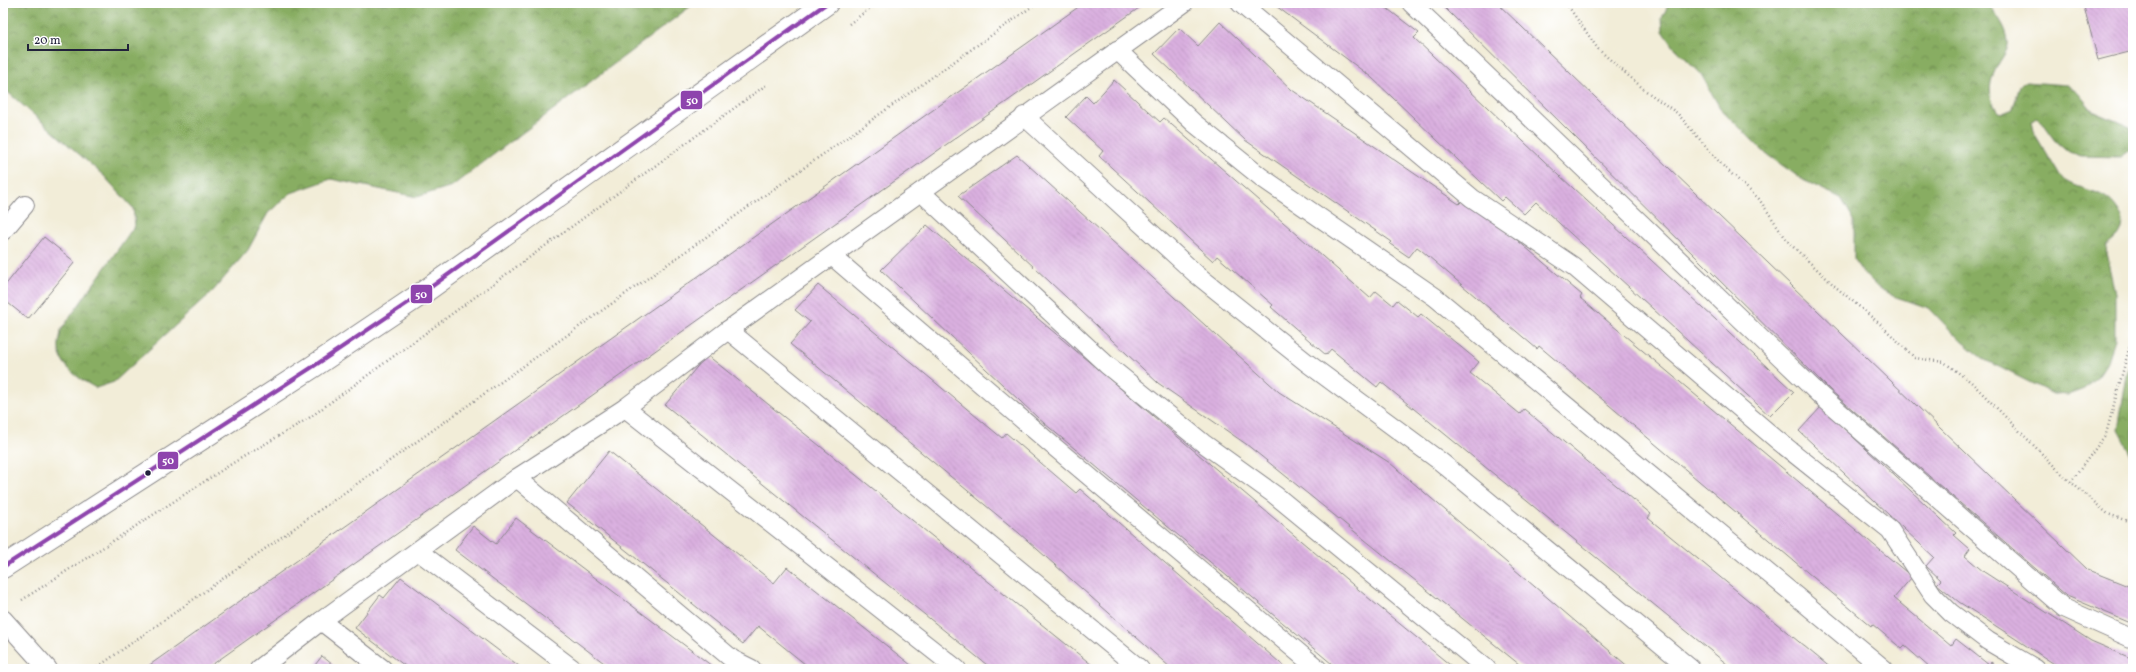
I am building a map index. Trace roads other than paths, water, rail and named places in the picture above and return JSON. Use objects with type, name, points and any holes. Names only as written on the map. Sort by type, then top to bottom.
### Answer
[{"type":"main road","points":[[3,567],[314,366],[424,292],[827,3]]},
{"type":"lane","points":[[259,669],[321,621],[518,478],[625,408],[728,330],[921,192],[1024,116],[1184,3]]},
{"type":"lane","points":[[1240,3],[1472,198],[1573,266],[1776,439],[1890,530],[1925,583],[1951,613],[1988,641],[2036,669]]},
{"type":"lane","points":[[1411,3],[1821,396],[2064,608],[2133,639]]},
{"type":"lane","points":[[1117,50],[1194,123],[1255,172],[1435,297],[1884,669]]},
{"type":"lane","points":[[1024,116],[1196,274],[1306,362],[1441,462],[1690,669]]},
{"type":"lane","points":[[921,192],[1107,365],[1203,443],[1275,495],[1487,669]]},
{"type":"lane","points":[[3,231],[25,205]]},
{"type":"lane","points":[[832,256],[1052,445],[1318,669]]},
{"type":"lane","points":[[728,330],[1140,669]]},
{"type":"lane","points":[[625,408],[957,669]]},
{"type":"lane","points":[[518,478],[732,659],[752,669]]},
{"type":"lane","points":[[418,551],[573,669]]},
{"type":"lane","points":[[3,619],[48,669]]},
{"type":"lane","points":[[321,621],[383,669]]}]
